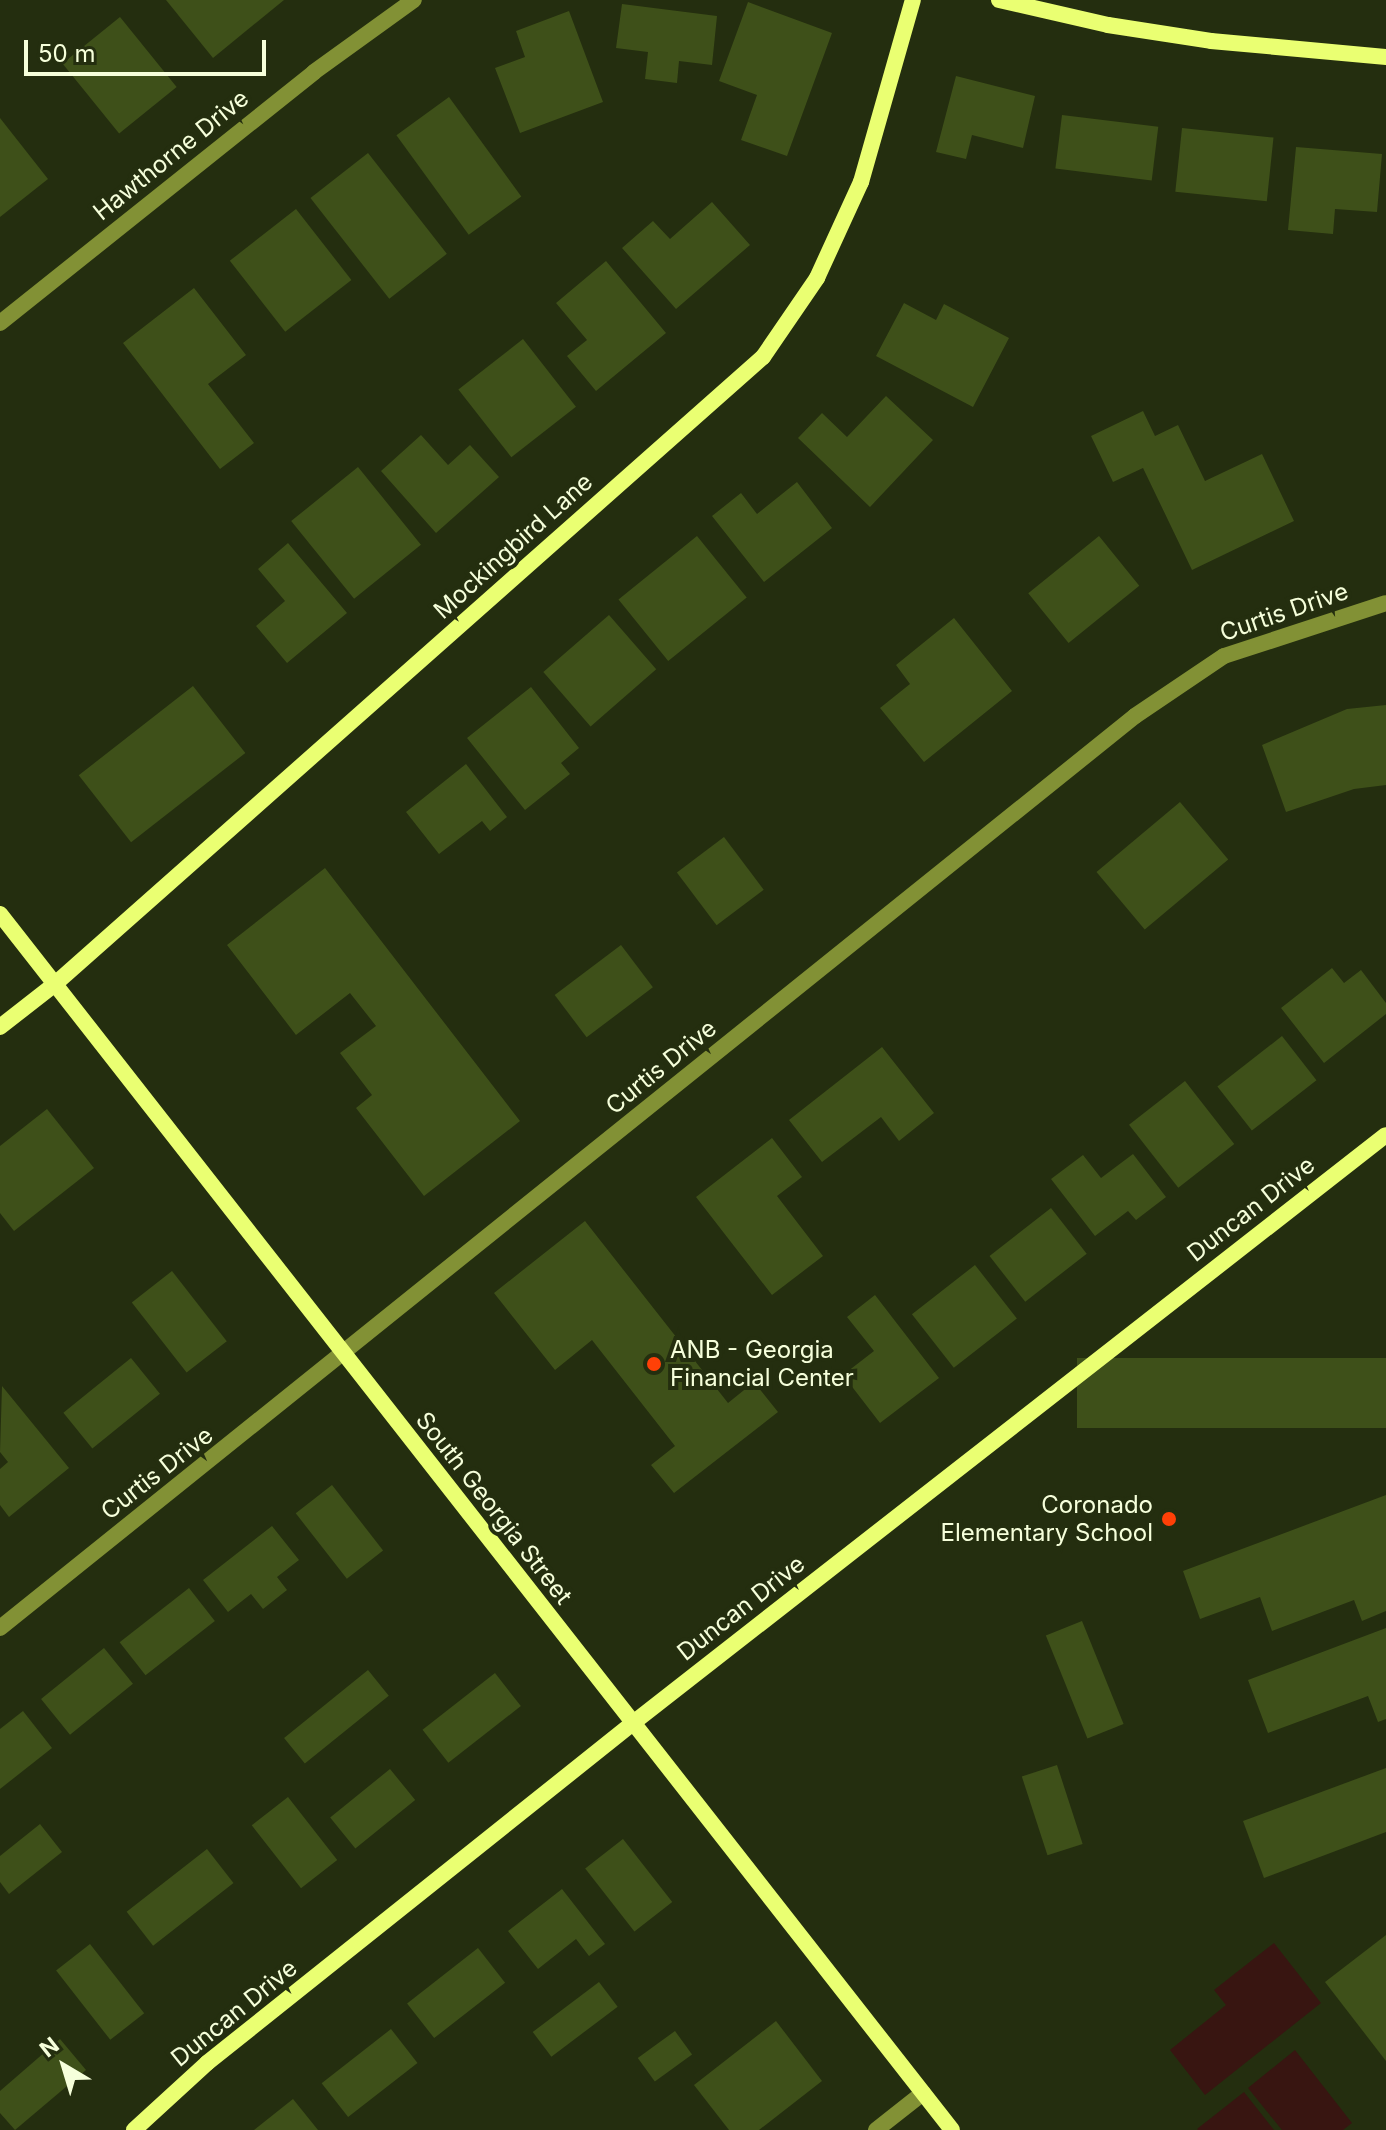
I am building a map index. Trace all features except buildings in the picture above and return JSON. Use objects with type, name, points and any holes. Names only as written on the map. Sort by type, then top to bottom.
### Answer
[{"type":"main road","name":"Mockingbird Lane","points":[[0,1027],[55,984],[763,357],[817,278],[861,182],[913,0]]},
{"type":"main road","points":[[999,0],[1108,25],[1211,41],[1386,57]]},
{"type":"main road","name":"South Georgia Street","points":[[0,914],[952,2130]]},
{"type":"main road","name":"Duncan Drive","points":[[134,2130],[207,2063],[633,1723],[1386,1135]]},
{"type":"street","name":"Hawthorne Drive","points":[[0,323],[314,72],[414,0]]},
{"type":"street","name":"Curtis Drive","points":[[0,1628],[344,1356],[1135,716],[1224,656],[1386,603]]},
{"type":"street","points":[[876,2130],[923,2093]]},
{"type":"shaded area","points":[[1274,1943],[1321,2003],[1205,2095],[1170,2050],[1226,2005],[1214,1990]]},
{"type":"shaded area","points":[[1295,2050],[1352,2123],[1343,2130],[1282,2130],[1248,2088]]},
{"type":"shaded area","points":[[1244,2092],[1274,2130],[1197,2129]]},
{"type":"place","name":"ANB - Georgia Financial Center","points":[[654,1364]]},
{"type":"place","name":"Coronado Elementary School","points":[[1169,1519]]}]
